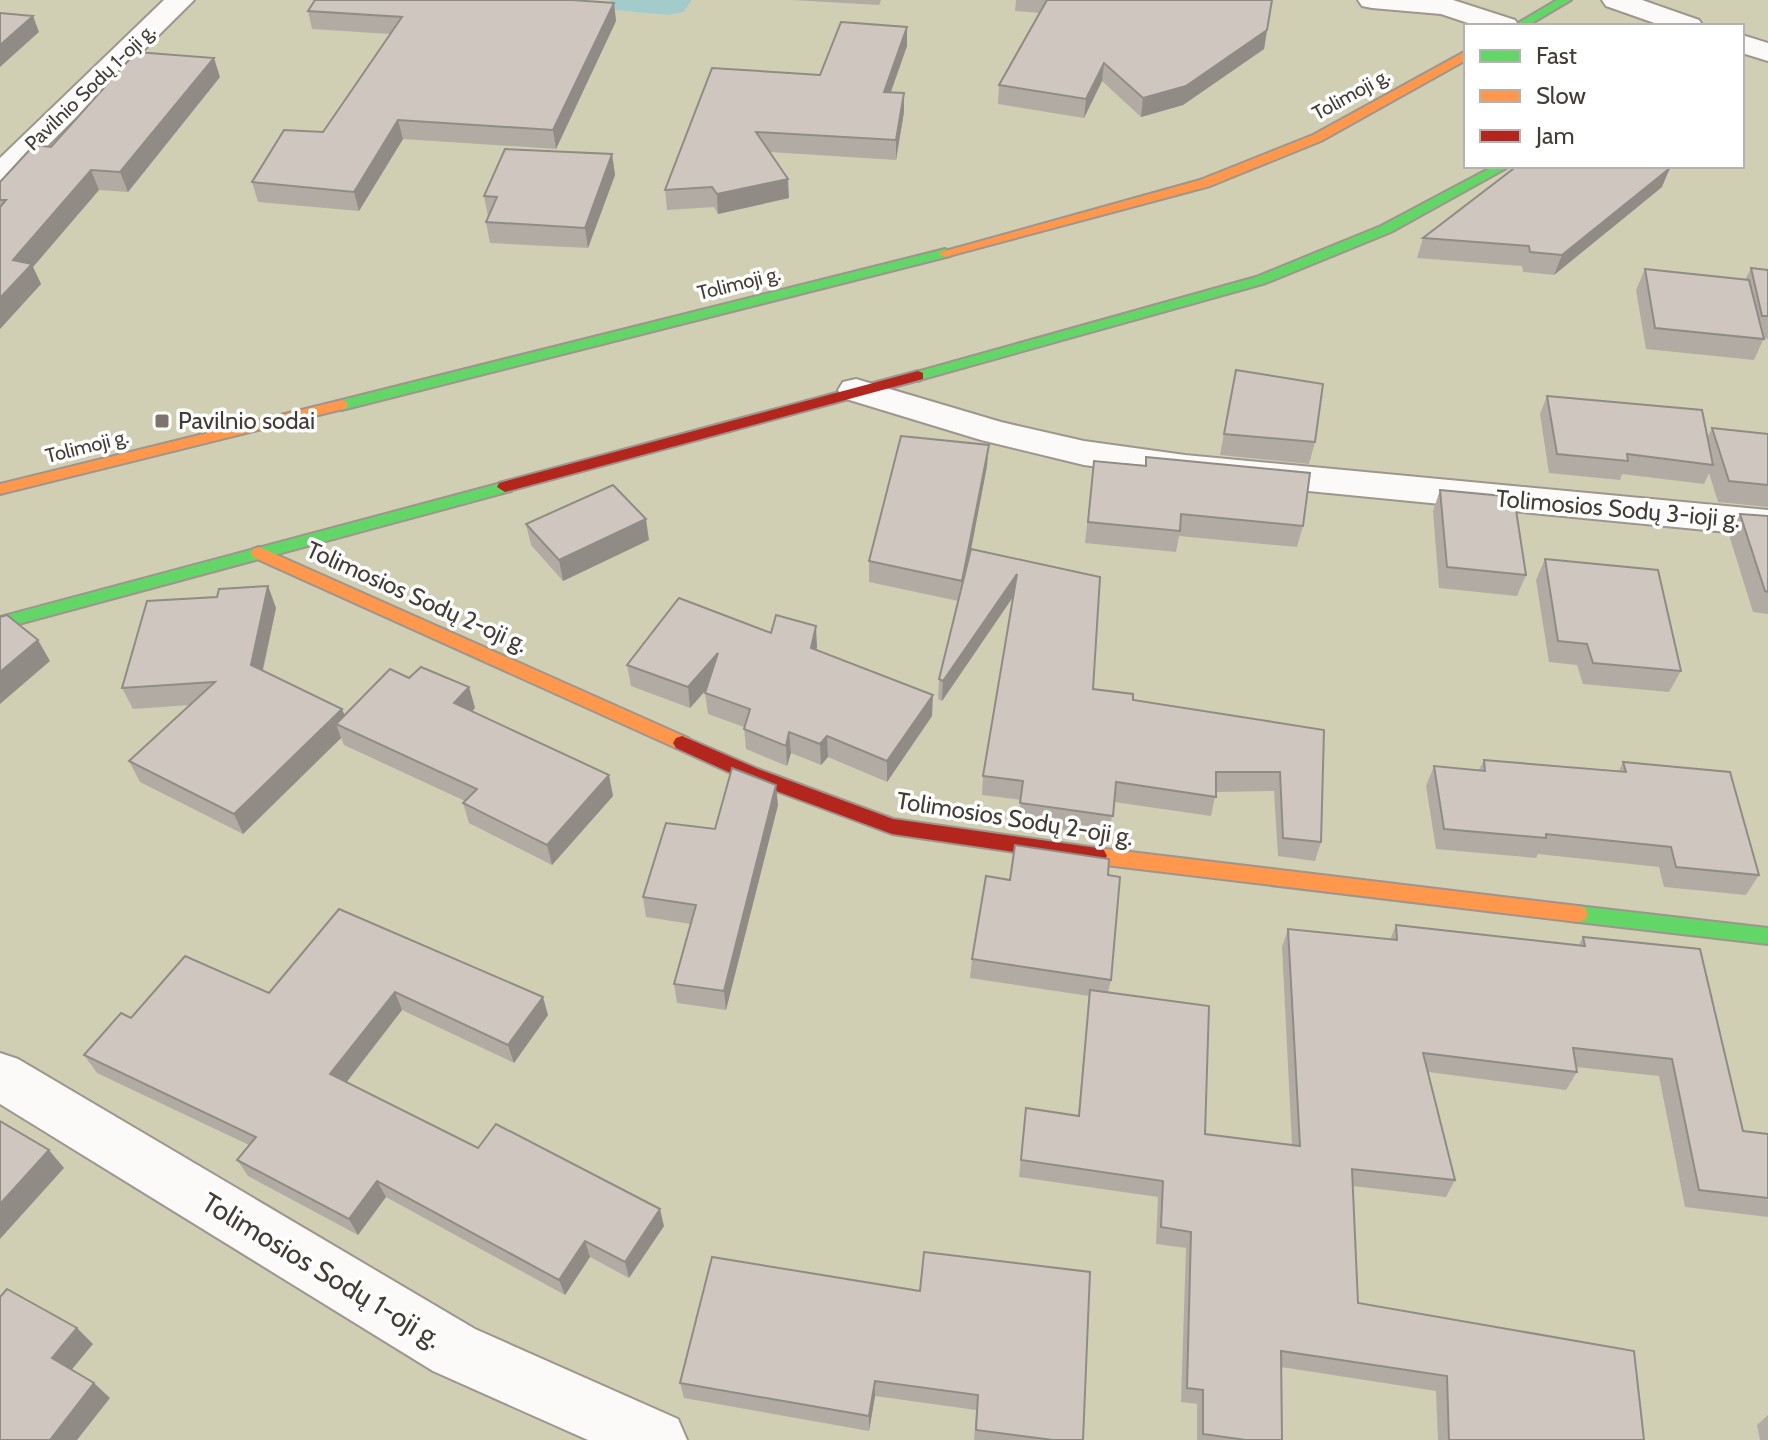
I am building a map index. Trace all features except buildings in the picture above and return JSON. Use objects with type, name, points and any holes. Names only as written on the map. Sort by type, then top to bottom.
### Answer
[{"type":"street","name":"Pavilnio Sodų 1-oji g.","points":[[0,175],[180,0]]},
{"type":"street","points":[[1372,0],[1444,6],[1499,24]]},
{"type":"street","points":[[1523,24],[1565,0]]},
{"type":"street","points":[[1616,0],[1683,24]]},
{"type":"street","points":[[1744,45],[1768,52]]},
{"type":"street","name":"Tolimoji g.","points":[[0,489],[537,358],[1099,214],[1205,183],[1304,143],[1464,56]]},
{"type":"street","points":[[0,623],[1113,323],[1260,280],[1366,239],[1459,193],[1501,168]]},
{"type":"street","name":"Tolimosios Sodų 3-ioji g.","points":[[856,390],[994,432],[1084,453],[1185,467],[1768,523]]},
{"type":"street","name":"Tolimosios Sodų 2-oji g.","points":[[259,553],[751,774],[892,826],[1176,867],[1768,936]]},
{"type":"street","name":"Tolimosios Sodų 1-oji g.","points":[[0,1076],[454,1350],[657,1440]]},
{"type":"green space","points":[[0,0],[1768,0],[1768,1440],[0,1440]]},
{"type":"water","points":[[611,0],[692,0],[683,12],[668,15],[614,10],[609,5]]},
{"type":"traffic: fast","points":[[1523,24],[1565,0]]},
{"type":"traffic: fast","points":[[918,376],[1261,280],[1386,229],[1500,168]]},
{"type":"traffic: fast","points":[[342,405],[945,253]]},
{"type":"traffic: fast","points":[[0,623],[505,487]]},
{"type":"traffic: fast","points":[[1578,914],[1768,936]]},
{"type":"traffic: slow","points":[[945,253],[1205,183],[1317,138],[1464,56]]},
{"type":"traffic: slow","points":[[0,489],[342,405]]},
{"type":"traffic: slow","points":[[259,553],[682,743]]},
{"type":"traffic: slow","points":[[1097,856],[1578,914]]},
{"type":"traffic: jam","points":[[505,487],[918,376]]},
{"type":"traffic: jam","points":[[682,743],[751,774],[892,826],[1097,856]]},
{"type":"place","name":"Pavilnio sodai","points":[[162,421]]}]
